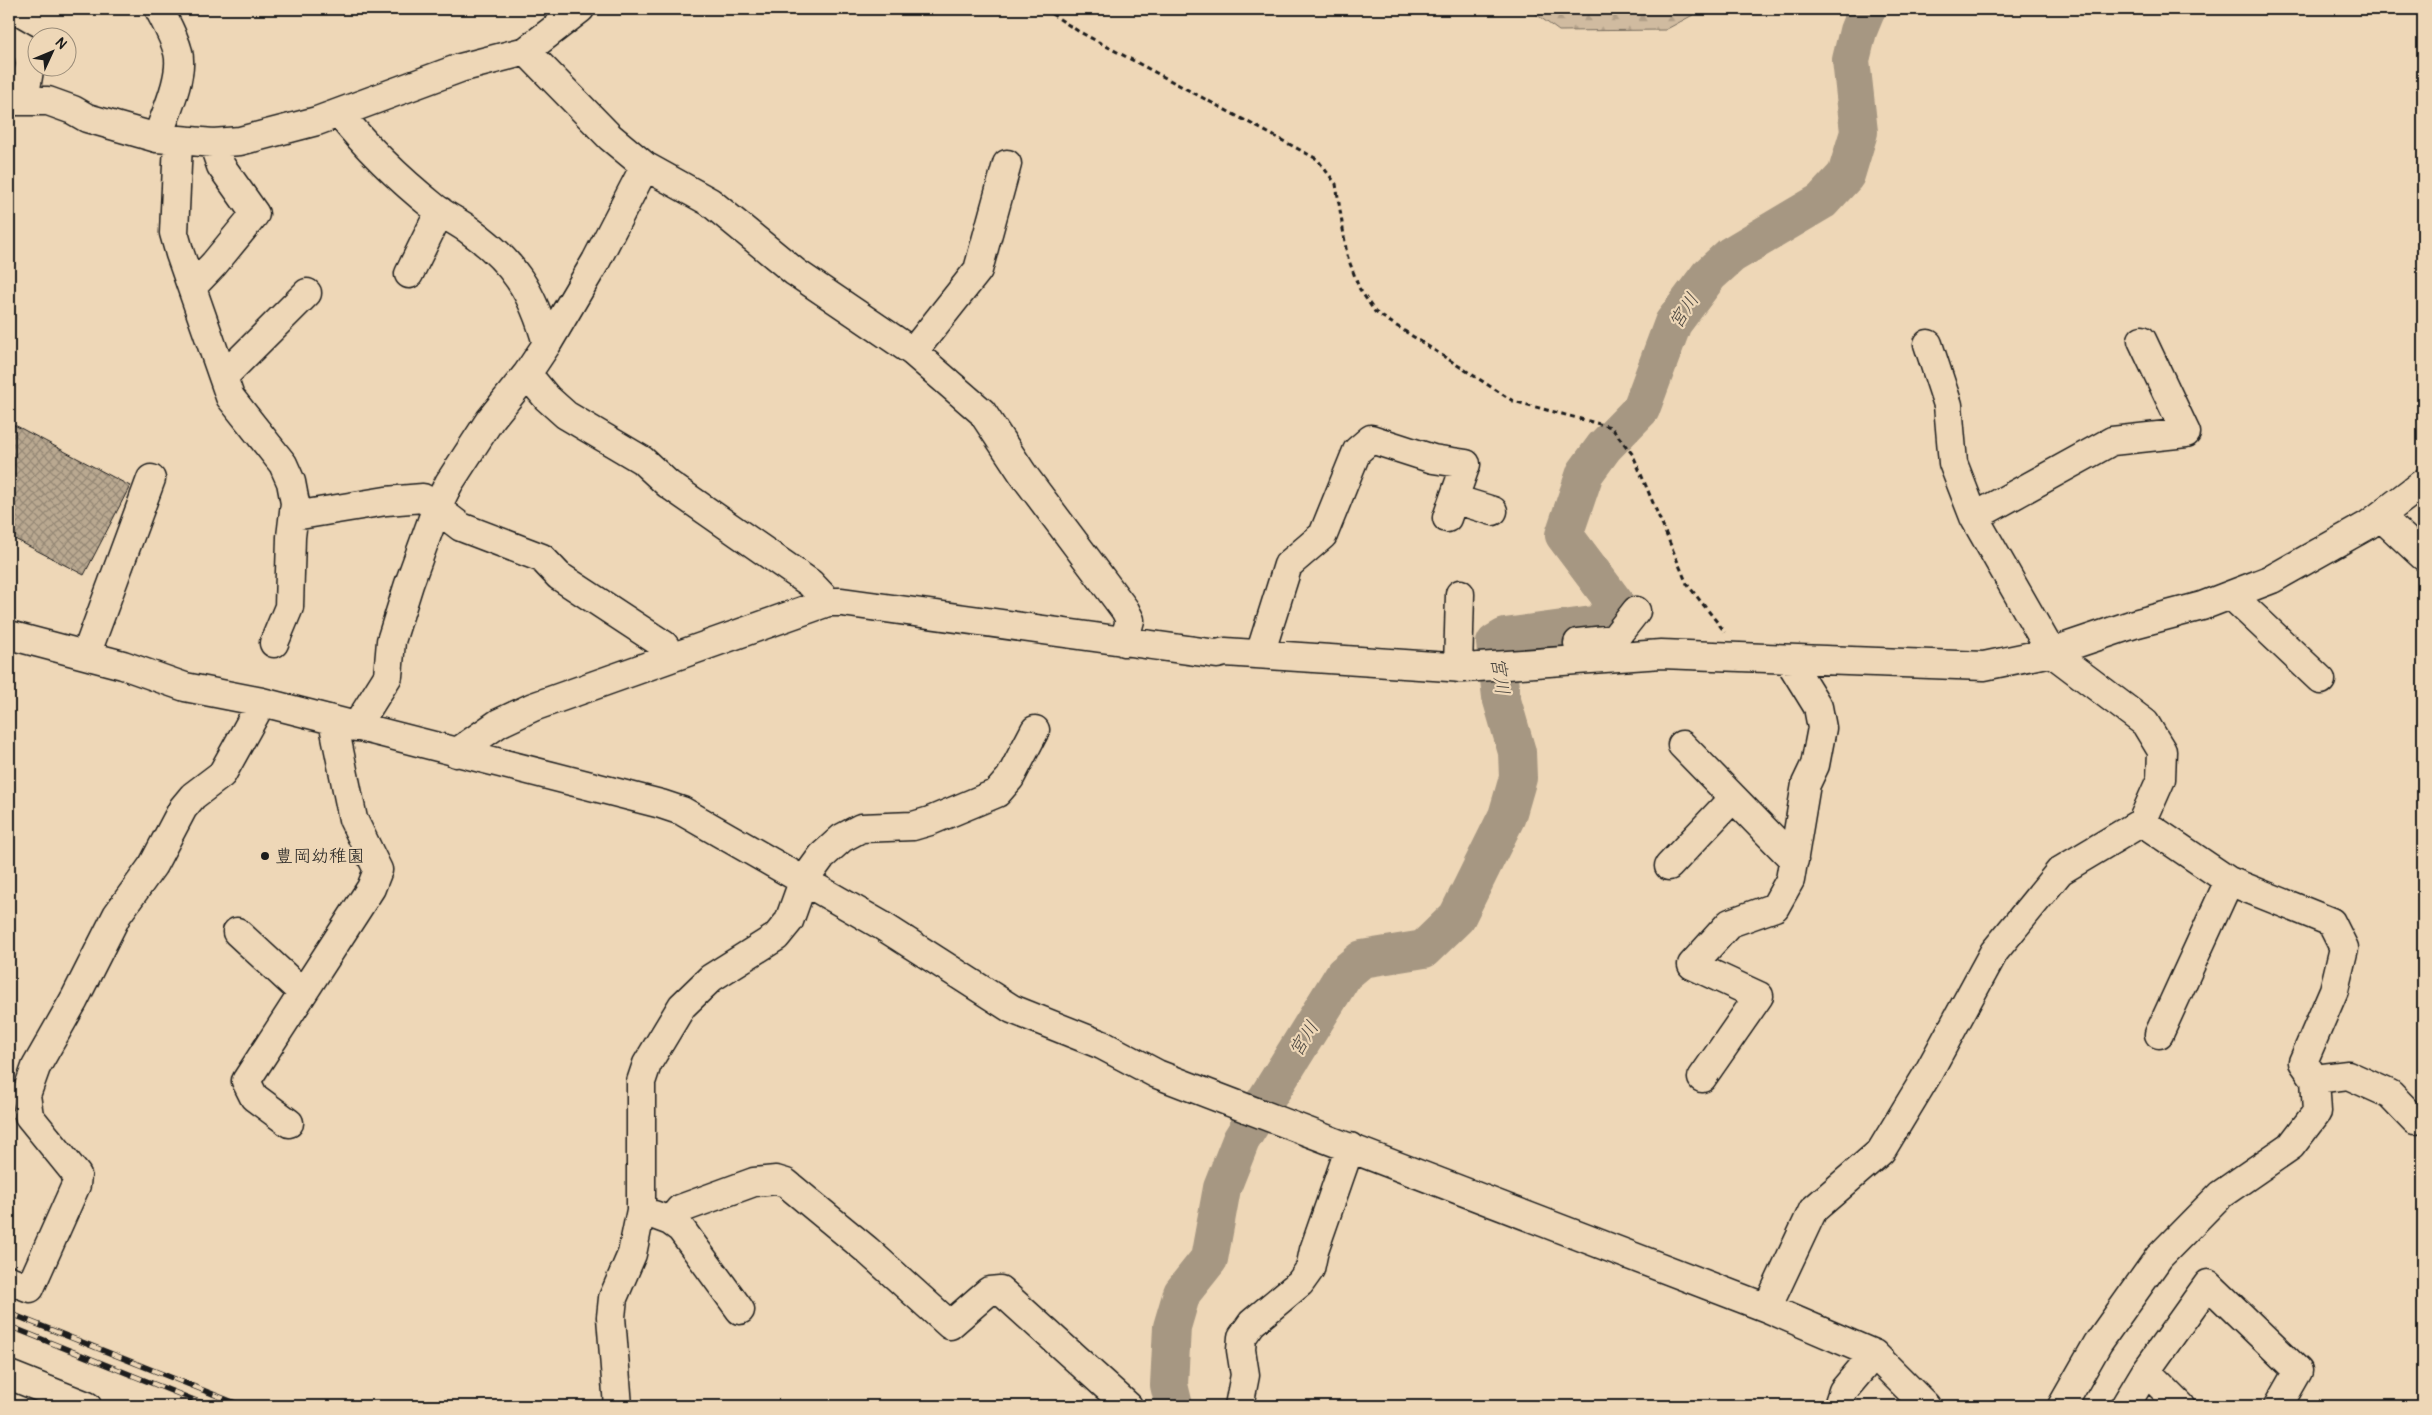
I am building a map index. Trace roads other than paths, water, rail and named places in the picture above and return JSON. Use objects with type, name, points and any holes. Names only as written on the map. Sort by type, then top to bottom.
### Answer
[{"type":"main road","points":[[159,9],[173,37],[178,54],[179,72],[168,140],[174,233],[230,396],[283,464],[291,482],[294,516],[291,537],[289,606],[274,643]]},
{"type":"main road","points":[[9,39],[28,50],[30,64],[16,101],[48,101],[73,110],[86,118],[168,140],[213,143],[240,141],[340,113],[460,68],[526,50],[580,9]]},
{"type":"main road","points":[[526,50],[610,137],[645,166],[710,202],[794,272],[912,352],[982,412],[1023,474],[1125,610],[1130,620],[1124,642]]},
{"type":"main road","points":[[340,113],[371,151],[440,211],[484,241],[509,265],[526,288],[540,322],[546,344]]},
{"type":"main road","points":[[192,287],[256,214],[221,166],[213,143]]},
{"type":"main road","points":[[912,352],[978,270],[1007,164]]},
{"type":"main road","points":[[289,1123],[254,1097],[246,1081],[371,888],[378,870],[352,819],[344,724],[388,676],[391,641],[409,584],[437,507],[449,483],[490,420],[527,374],[546,344],[596,261],[645,166]]},
{"type":"main road","points":[[409,274],[440,211]]},
{"type":"main road","points":[[224,376],[307,293]]},
{"type":"main road","points":[[1974,517],[2112,441],[2186,433],[2142,340]]},
{"type":"main road","points":[[1767,1308],[1813,1210],[1881,1151],[1927,1074],[1994,952],[2060,871],[2142,822],[2161,778],[2162,751],[2144,723],[2051,652],[1974,517],[1953,463],[1948,405],[1928,344]]},
{"type":"main road","points":[[527,374],[547,398],[566,415],[642,460],[668,484],[810,583],[828,602]]},
{"type":"main road","points":[[1260,654],[1288,565],[1323,535],[1357,451],[1372,439],[1433,459],[1466,464],[1450,509],[1493,511]]},
{"type":"main road","points":[[86,655],[151,479]]},
{"type":"main road","points":[[456,753],[499,723],[533,707],[828,602],[842,602],[1216,654],[1225,652],[1260,654],[1461,668],[1526,665],[1661,654],[1984,666],[2051,652],[2231,595],[2272,579],[2302,564],[2380,516],[2423,483]]},
{"type":"main road","points":[[294,516],[423,498],[437,507],[448,519],[461,527],[542,558],[559,576],[664,645],[672,656]]},
{"type":"main road","points":[[2380,516],[2423,556]]},
{"type":"main road","points":[[1460,594],[1461,668]]},
{"type":"main road","points":[[2231,595],[2321,680]]},
{"type":"main road","points":[[1526,665],[1548,646],[1614,639],[1636,611]]},
{"type":"main road","points":[[9,635],[123,665],[185,687],[262,702],[661,804],[682,812],[881,925],[1012,1009],[1102,1045],[1157,1074],[1767,1308],[1874,1354],[1926,1406]]},
{"type":"main road","points":[[1702,1078],[1759,996],[1692,965],[1730,923],[1775,907],[1790,880],[1806,784],[1815,764],[1822,728],[1818,707],[1789,660]]},
{"type":"main road","points":[[9,1280],[30,1288],[76,1186],[77,1175],[29,1116],[26,1095],[36,1067],[74,1000],[116,914],[153,865],[183,808],[193,796],[222,774],[262,702]]},
{"type":"main road","points":[[618,1406],[611,1317],[613,1298],[632,1254],[641,1210],[641,1082],[647,1064],[682,1006],[710,978],[776,937],[789,921],[804,882],[822,856],[842,838],[861,828],[913,826],[930,821],[997,793],[1010,778],[1035,730]]},
{"type":"main road","points":[[1682,745],[1794,860]]},
{"type":"main road","points":[[1669,866],[1733,798]]},
{"type":"main road","points":[[2062,1406],[2098,1343],[2159,1257],[2220,1196],[2291,1146],[2317,1112],[2315,1079],[2303,1062],[2334,990],[2344,948],[2332,922],[2229,882],[2142,822]]},
{"type":"main road","points":[[2160,1034],[2229,882]]},
{"type":"main road","points":[[237,932],[303,993]]},
{"type":"main road","points":[[2315,1079],[2348,1075],[2390,1094],[2415,1120]]},
{"type":"main road","points":[[1238,1406],[1245,1375],[1241,1350],[1242,1337],[1252,1324],[1300,1283],[1310,1269],[1314,1250],[1350,1147]]},
{"type":"main road","points":[[670,1221],[680,1209],[754,1182],[776,1180],[786,1183],[867,1250],[950,1325],[989,1291],[1000,1290],[1128,1406]]},
{"type":"main road","points":[[641,1210],[670,1221],[681,1229],[740,1310]]},
{"type":"main road","points":[[2125,1406],[2146,1371],[2208,1284],[2298,1371],[2278,1406]]},
{"type":"main road","points":[[1838,1406],[1843,1390],[1874,1354]]},
{"type":"main road","points":[[2146,1371],[2181,1406]]},
{"type":"main road","points":[[9,1375],[87,1406]]},
{"type":"waterway","name":"宮川","points":[[1174,1406],[1169,1385],[1172,1327],[1182,1293],[1209,1259],[1222,1188],[1241,1140],[1344,974],[1362,959],[1424,949],[1457,917],[1507,816],[1518,778],[1517,752],[1501,697],[1495,643],[1505,637],[1600,624],[1615,603],[1564,535],[1585,473],[1604,447],[1641,409],[1673,323],[1709,275],[1731,255],[1822,201],[1846,175],[1859,132],[1851,60],[1858,31],[1867,9]]},
{"type":"railway","points":[[9,1313],[243,1406]]},
{"type":"railway","points":[[9,1326],[209,1406]]},
{"type":"place","name":"豊岡幼稚園","points":[[265,856]]}]
